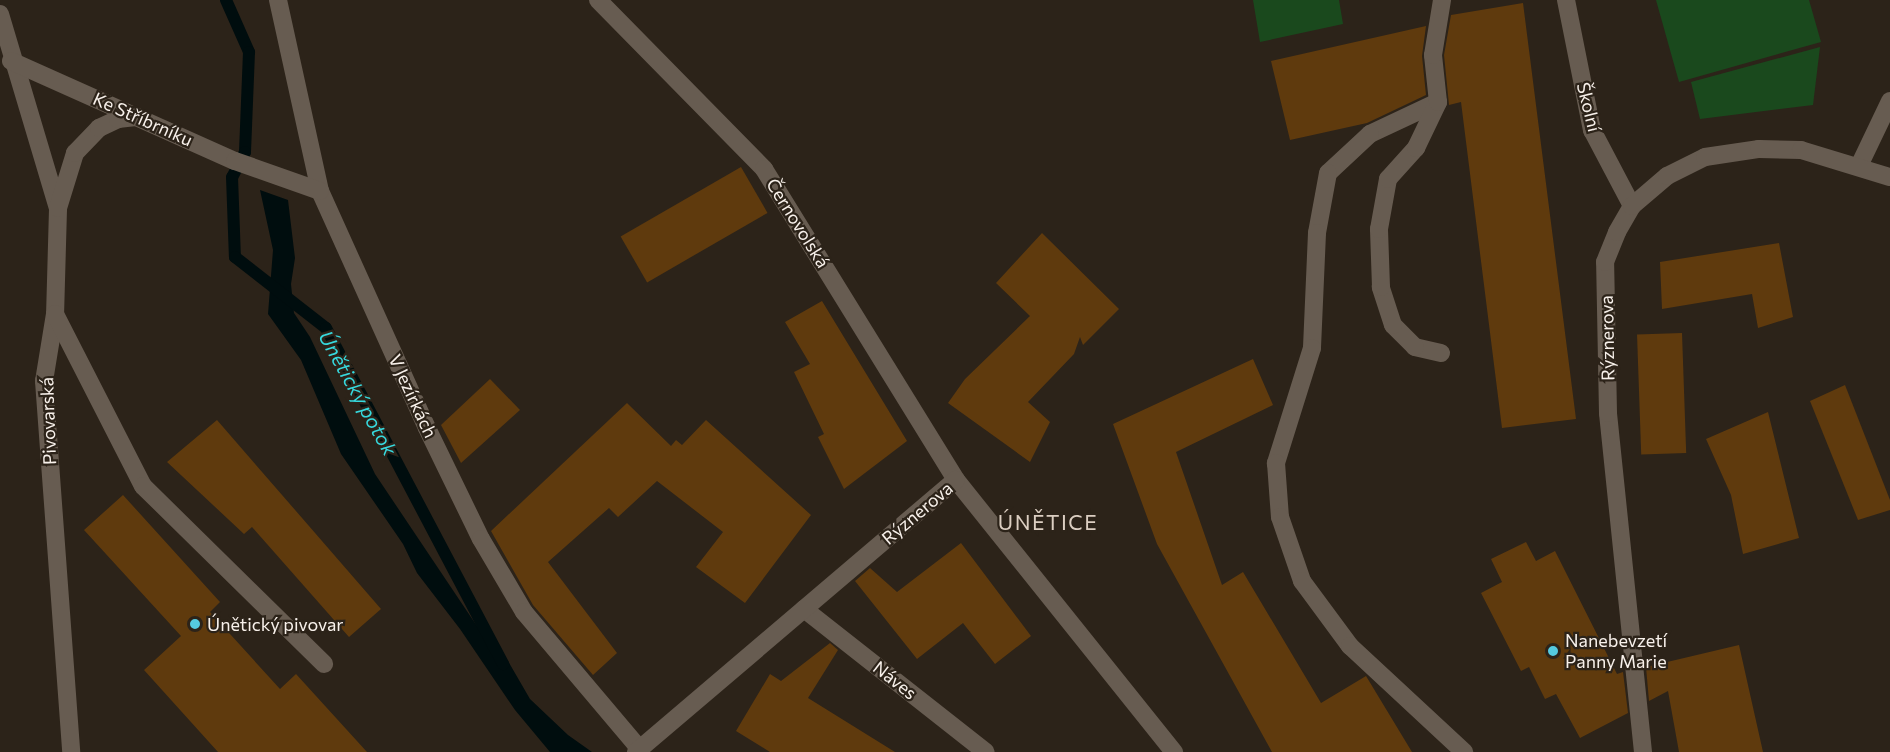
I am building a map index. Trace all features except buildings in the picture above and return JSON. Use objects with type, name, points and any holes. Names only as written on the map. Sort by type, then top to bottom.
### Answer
[{"type":"street","name":"V Jezírkách","points":[[278,0],[320,191],[481,539],[524,612],[637,750]]},
{"type":"street","name":"Černovolská","points":[[598,0],[764,169],[956,480]]},
{"type":"street","points":[[1441,352],[1416,347],[1393,324],[1381,287],[1379,229],[1388,179],[1416,148],[1438,102],[1433,55],[1442,0]]},
{"type":"street","name":"Školní","points":[[1566,0],[1592,130],[1632,206]]},
{"type":"street","points":[[0,14],[11,61]]},
{"type":"street","name":"Ke Stříbrníku","points":[[11,61],[235,161],[303,183],[320,191]]},
{"type":"street","name":"Pivovarská","points":[[11,61],[58,209],[54,314],[44,381],[71,752]]},
{"type":"street","points":[[1859,166],[1890,101]]},
{"type":"street","points":[[1438,102],[1370,134],[1328,173],[1317,233],[1312,348],[1276,463],[1280,517],[1302,581],[1350,646],[1464,752]]},
{"type":"street","points":[[58,209],[75,153],[99,128],[118,118],[140,117]]},
{"type":"street","name":"Rýznerova","points":[[1643,752],[1608,413],[1605,261],[1632,206],[1667,176],[1706,157],[1759,149],[1801,150],[1890,177]]},
{"type":"street","points":[[54,314],[143,486],[324,664]]},
{"type":"street","name":"Rýznerova","points":[[637,750],[956,480],[1174,752]]},
{"type":"street","name":"Náves","points":[[804,609],[986,752]]},
{"type":"green space","points":[[1253,0],[1339,0],[1343,24],[1260,42]]},
{"type":"green space","points":[[1656,0],[1809,0],[1821,42],[1679,82]]},
{"type":"green space","points":[[1820,47],[1813,105],[1700,119],[1691,82]]},
{"type":"shaded area","points":[[260,190],[288,200],[295,258],[291,284],[294,313],[310,337],[375,474],[491,647],[508,661],[530,699],[568,735],[592,752],[550,752],[515,710],[460,629],[417,573],[403,544],[341,454],[301,360],[268,314],[273,250]]},
{"type":"waterway","name":"Únětický potok","points":[[226,0],[249,52],[245,152],[232,177],[235,257],[326,328],[503,664]]},
{"type":"place","name":"Únětický pivovar","points":[[195,624]]},
{"type":"place","name":"Nanebevzetí Panny Marie","points":[[1553,651]]},
{"type":"district","name":"ÚNĚTICE","points":[[1048,522]]}]
